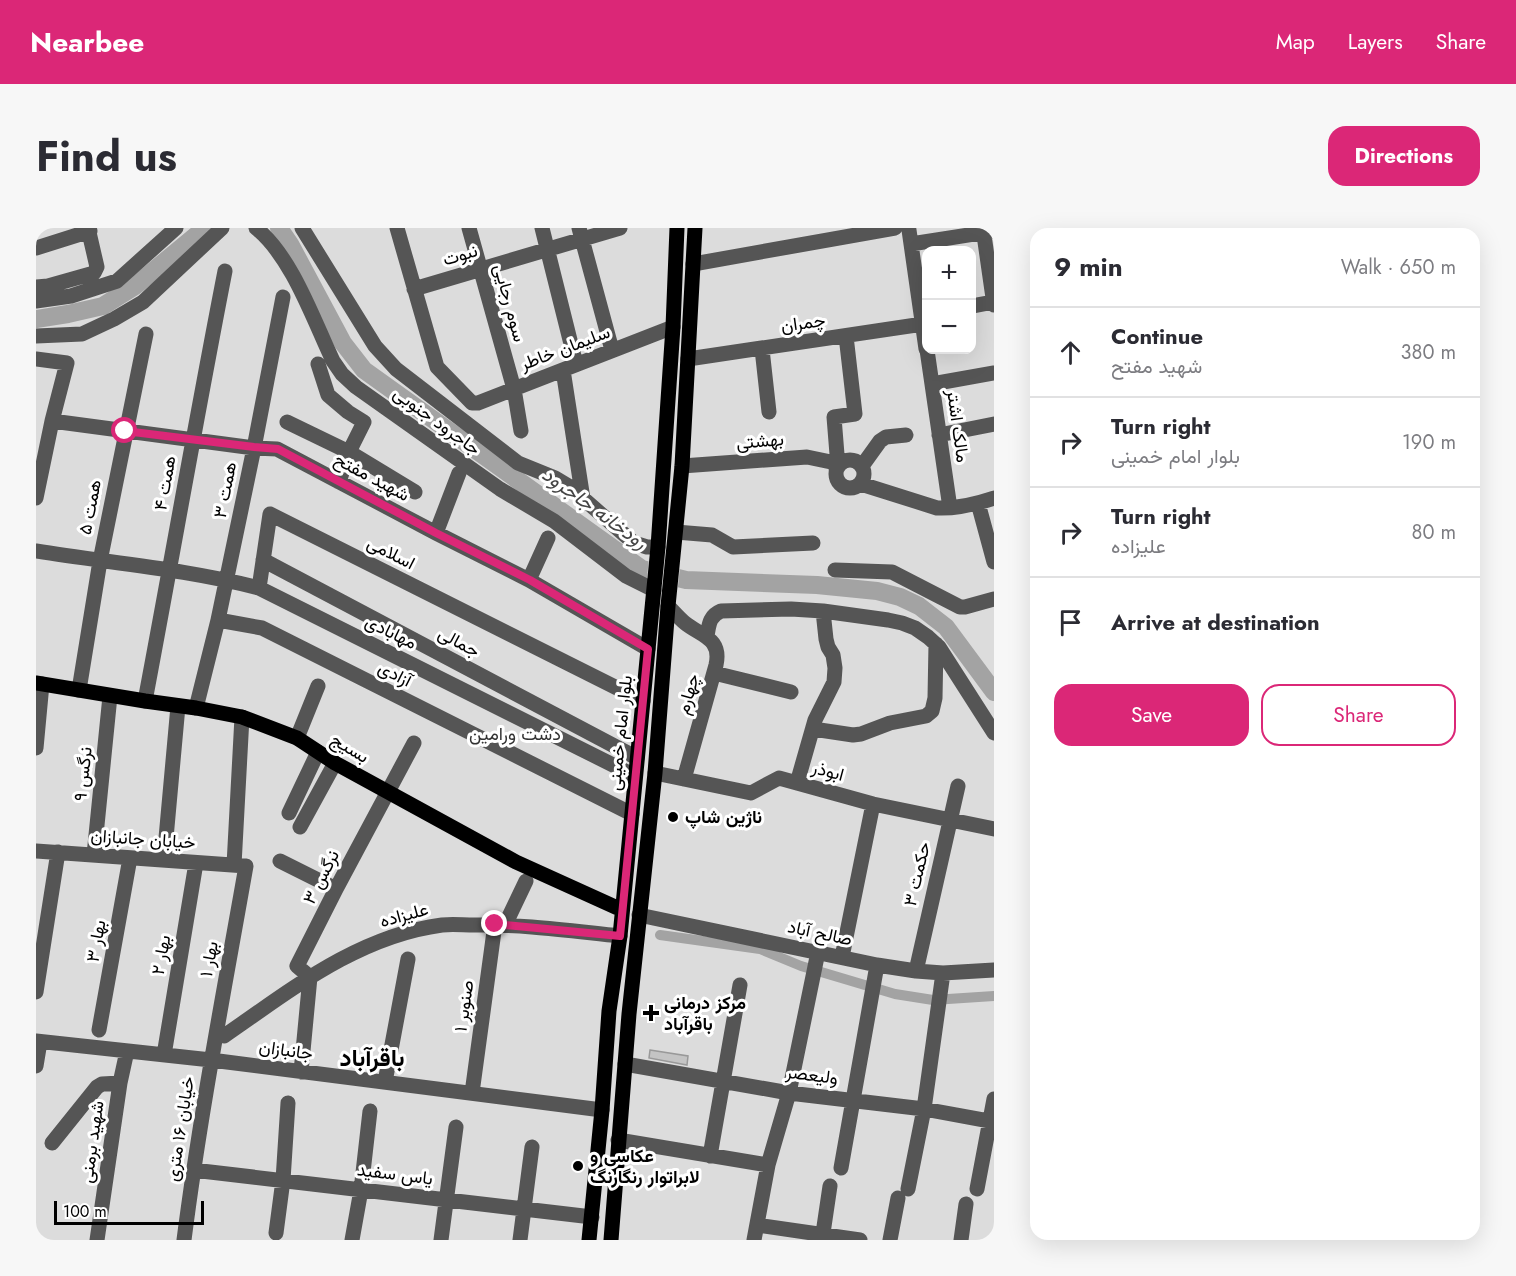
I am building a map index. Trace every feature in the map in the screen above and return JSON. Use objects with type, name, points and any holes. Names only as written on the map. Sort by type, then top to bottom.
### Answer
[{"type":"main road","name":"بلوار امام خمینی","points":[[589,1240],[609,1011],[620,936],[654,595],[673,327],[677,228]]},
{"type":"main road","name":"بلوار امام خمینی","points":[[610,1240],[682,466],[695,228]]},
{"type":"main road","name":"بسیج","points":[[39,684],[242,717],[297,738],[335,763],[516,862],[622,910]]},
{"type":"street","points":[[36,301],[71,296],[117,281],[176,228]]},
{"type":"street","points":[[36,336],[82,334],[143,302],[222,228]]},
{"type":"street","name":"جاجرود جنوبی","points":[[256,228],[265,235],[290,269],[333,361],[342,374],[356,387],[500,489],[554,521],[654,595]]},
{"type":"street","points":[[302,228],[375,346],[396,369],[518,463],[555,478],[570,487],[634,543],[647,547],[658,547]]},
{"type":"street","points":[[397,228],[414,289]]},
{"type":"street","name":"سوم رجایی","points":[[469,228],[513,389],[521,431]]},
{"type":"street","points":[[542,228],[570,367],[583,499]]},
{"type":"street","name":"نبوت","points":[[414,289],[548,249],[581,234],[620,228]]},
{"type":"street","points":[[36,248],[89,230],[97,267],[94,273],[48,286],[36,287]]},
{"type":"street","points":[[693,264],[905,234],[987,230],[994,303],[976,305]]},
{"type":"street","points":[[581,234],[612,351]]},
{"type":"street","name":"مالک اشتر","points":[[905,234],[922,309]]},
{"type":"street","name":"همت ۴","points":[[145,701],[192,438],[225,271]]},
{"type":"street","name":"سلیمان خاطر","points":[[414,289],[437,367],[472,403],[673,327]]},
{"type":"street","name":"همت ۳","points":[[218,621],[283,297]]},
{"type":"street","name":"چمران","points":[[688,359],[846,336],[922,318]]},
{"type":"street","name":"همت ۵","points":[[80,690],[100,561],[146,334]]},
{"type":"street","points":[[838,467],[850,460],[862,466],[865,475],[861,484],[853,488],[844,487],[836,476],[838,467],[834,417],[855,414],[846,336]]},
{"type":"street","points":[[762,349],[769,412]]},
{"type":"street","name":"مالک اشتر","points":[[928,354],[950,508]]},
{"type":"street","points":[[36,359],[67,363],[36,498]]},
{"type":"street","points":[[318,364],[328,395],[364,423],[339,483]]},
{"type":"street","points":[[932,384],[994,373]]},
{"type":"street","name":"شهید مفتح","points":[[52,421],[278,449],[339,483],[530,580],[648,649]]},
{"type":"street","points":[[287,423],[350,452],[415,492]]},
{"type":"street","points":[[939,435],[994,424]]},
{"type":"street","points":[[862,466],[886,436],[906,435]]},
{"type":"street","name":"بهشتی","points":[[682,466],[807,457],[831,462],[838,467]]},
{"type":"street","points":[[436,533],[459,473]]},
{"type":"street","points":[[861,484],[928,506],[950,508],[994,498]]},
{"type":"street","points":[[978,503],[992,545],[994,562]]},
{"type":"street","name":"اسلامی","points":[[259,588],[270,514],[643,701]]},
{"type":"street","points":[[675,532],[712,536],[733,547],[813,543]]},
{"type":"street","points":[[530,580],[548,538]]},
{"type":"street","points":[[36,551],[170,569],[259,588]]},
{"type":"street","name":"جمالی","points":[[263,560],[637,758]]},
{"type":"street","points":[[835,570],[892,572],[960,607],[994,599]]},
{"type":"street","name":"مهابادی","points":[[259,588],[636,776]]},
{"type":"street","points":[[668,606],[700,632],[711,617],[721,611],[791,609],[823,611],[902,623],[915,628],[936,644],[994,733]]},
{"type":"street","points":[[797,783],[815,720],[834,682],[833,655],[826,639],[823,611]]},
{"type":"street","points":[[196,708],[218,621]]},
{"type":"street","name":"آزادی","points":[[218,621],[262,628],[632,814]]},
{"type":"street","name":"چهارم","points":[[684,779],[717,659],[717,650],[700,632]]},
{"type":"street","points":[[813,729],[853,735],[890,723],[926,716],[932,711],[935,698],[936,644]]},
{"type":"street","points":[[714,673],[791,692]]},
{"type":"street","points":[[36,748],[39,684]]},
{"type":"street","points":[[297,738],[318,686]]},
{"type":"street","name":"نرگس ۹","points":[[94,855],[110,696]]},
{"type":"street","points":[[164,860],[178,706]]},
{"type":"street","name":"بهار ۱","points":[[211,1059],[240,866],[242,717]]},
{"type":"street","name":"نرگس ۳","points":[[310,977],[297,966],[414,743]]},
{"type":"street","points":[[289,813],[318,752]]},
{"type":"street","points":[[300,827],[335,763]]},
{"type":"street","name":"ابوذر","points":[[655,773],[751,793],[779,778],[873,804],[994,830]]},
{"type":"street","name":"حکمت ۳","points":[[916,971],[958,786]]},
{"type":"street","points":[[842,957],[873,804]]},
{"type":"street","name":"خیابان جانبازان","points":[[36,851],[240,866]]},
{"type":"street","points":[[36,992],[58,852]]},
{"type":"street","name":"بهار ۳","points":[[99,1030],[130,858]]},
{"type":"street","points":[[280,861],[336,889]]},
{"type":"street","name":"بهار ۲","points":[[164,1054],[196,863]]},
{"type":"street","name":"صنوبر ۱","points":[[472,1093],[500,925],[526,881]]},
{"type":"street","name":"صالح آباد","points":[[639,915],[877,965],[943,973],[994,970]]},
{"type":"street","name":"علیزاده","points":[[224,1036],[310,977],[350,954],[387,938],[416,930],[444,925],[500,925],[620,936]]},
{"type":"street","points":[[818,952],[789,1093],[768,1165],[756,1233],[861,1240]]},
{"type":"street","points":[[385,1082],[408,959]]},
{"type":"street","points":[[841,1168],[877,965]]},
{"type":"street","points":[[890,1240],[924,1109],[943,973]]},
{"type":"street","points":[[301,1072],[310,977]]},
{"type":"street","points":[[710,1156],[740,985]]},
{"type":"street","points":[[36,1066],[38,1041]]},
{"type":"street","name":"جانبازان","points":[[38,1041],[211,1059],[602,1110]]},
{"type":"street","name":"شهید برمنی","points":[[98,1240],[120,1083],[127,1051]]},
{"type":"street","name":"خیابان ۱۶ متری","points":[[184,1240],[211,1059]]},
{"type":"street","name":"ولیعصر","points":[[625,1064],[789,1093],[924,1109],[992,1122]]},
{"type":"street","points":[[51,1143],[97,1087],[102,1084],[120,1083]]},
{"type":"street","points":[[978,1189],[992,1122],[994,1099]]},
{"type":"street","points":[[276,1233],[283,1180],[288,1103]]},
{"type":"street","points":[[352,1240],[361,1190],[370,1111]]},
{"type":"street","points":[[441,1240],[456,1127]]},
{"type":"street","points":[[618,1140],[768,1165]]},
{"type":"street","points":[[519,1240],[532,1147]]},
{"type":"street","name":"یاس سفید","points":[[193,1170],[592,1217]]},
{"type":"street","points":[[823,1237],[830,1186]]},
{"type":"street","points":[[961,1240],[966,1204]]},
{"type":"green space","name":"دشت ورامین","points":[[36,228],[994,228],[994,1240],[36,1240]]},
{"type":"building","points":[[650,1050],[688,1056],[687,1065],[649,1058]]},
{"type":"waterway","name":"رودخانه جاجرود","points":[[36,319],[103,306],[135,286],[205,228]]},
{"type":"waterway","name":"رودخانه جاجرود","points":[[279,228],[290,244],[343,343],[364,370],[642,569],[686,580],[817,585],[877,591],[900,597],[919,606],[946,627],[994,692]]},
{"type":"waterway","points":[[660,935],[760,949],[801,966],[895,994],[933,1000],[994,996]]},
{"type":"place","name":"ناژین شاپ","points":[[673,817]]},
{"type":"place","name":"مرکز درمانی باقرآباد","points":[[651,1013]]},
{"type":"place","name":"عکاسی و لابراتوار رنگارنگ","points":[[578,1166]]},
{"type":"district","name":"باقرآباد","points":[[372,1058]]},
{"type":"route","points":[[125,431],[278,449],[339,483],[530,580],[648,649],[620,936],[495,924]]}]
